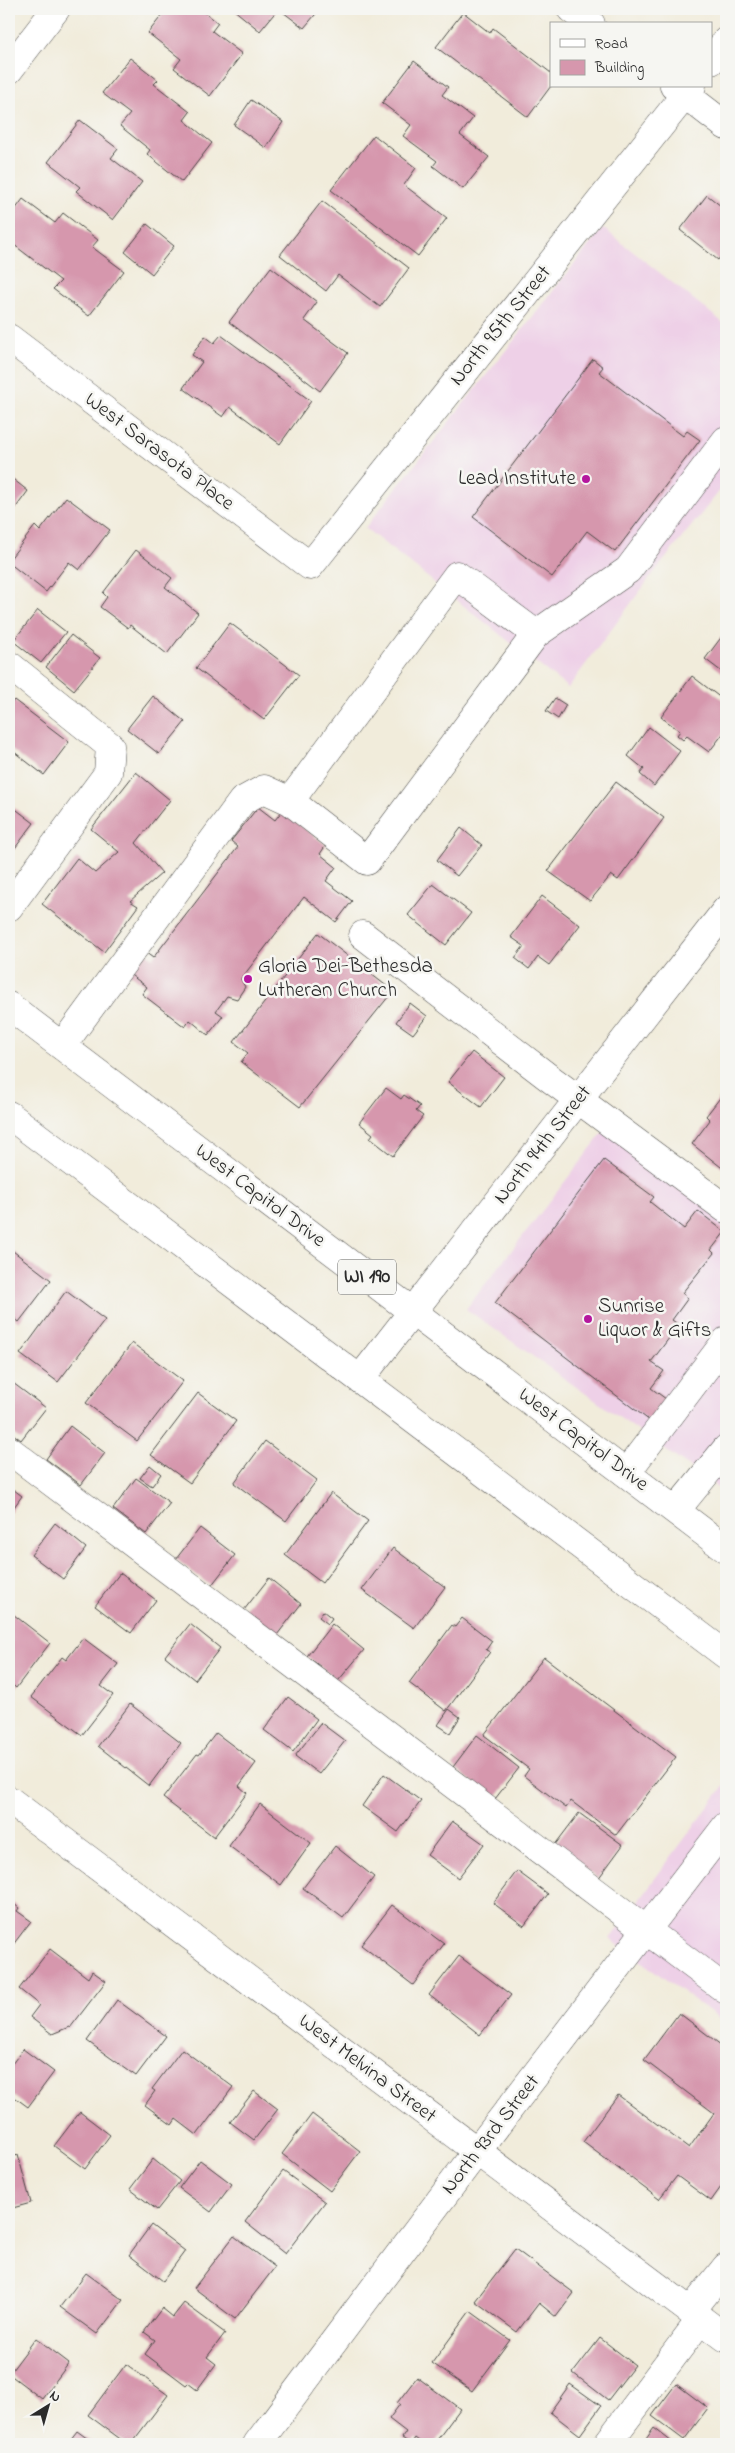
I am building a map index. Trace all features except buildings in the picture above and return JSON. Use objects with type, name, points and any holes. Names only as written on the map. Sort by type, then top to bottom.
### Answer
[{"type":"street","points":[[9,70],[56,9]]},
{"type":"street","points":[[571,9],[588,22]]},
{"type":"street","points":[[712,60],[726,42]]},
{"type":"street","points":[[684,89],[726,126]]},
{"type":"street","name":"North 95th Street","points":[[310,566],[684,89]]},
{"type":"street","name":"West Sarasota Place","points":[[9,338],[310,566]]},
{"type":"street","points":[[62,1046],[242,801],[264,788],[290,801],[368,861],[536,634],[628,570],[726,440]]},
{"type":"street","points":[[290,801],[457,575],[536,634]]},
{"type":"street","points":[[9,665],[110,746],[108,773],[9,907]]},
{"type":"street","name":"North 94th Street","points":[[360,1379],[726,910]]},
{"type":"street","points":[[362,935],[578,1100],[726,1209]]},
{"type":"street","name":"West Capitol Drive","points":[[9,1006],[726,1548]]},
{"type":"street","points":[[9,1115],[726,1655]]},
{"type":"street","points":[[626,1473],[726,1341]]},
{"type":"street","points":[[676,1510],[726,1449]]},
{"type":"street","points":[[9,1450],[726,1990]]},
{"type":"street","name":"West Melvina Street","points":[[9,1800],[726,2338]]},
{"type":"street","name":"North 93rd Street","points":[[257,2444],[477,2151],[648,1931],[726,1826]]},
{"type":"street","points":[[606,2444],[696,2315],[726,2267]]},
{"type":"shaded area","points":[[603,228],[726,325],[726,483],[649,579],[568,688],[365,528]]},
{"type":"shaded area","points":[[615,1117],[726,1204],[726,1493],[466,1309]]},
{"type":"shaded area","points":[[726,1783],[726,2023],[610,1939]]},
{"type":"place","name":"Lead Institute","points":[[586,479]]},
{"type":"place","name":"Gloria Dei-Bethesda Lutheran Church","points":[[248,979]]},
{"type":"place","name":"Sunrise Liquor & Gifts","points":[[588,1319]]}]
